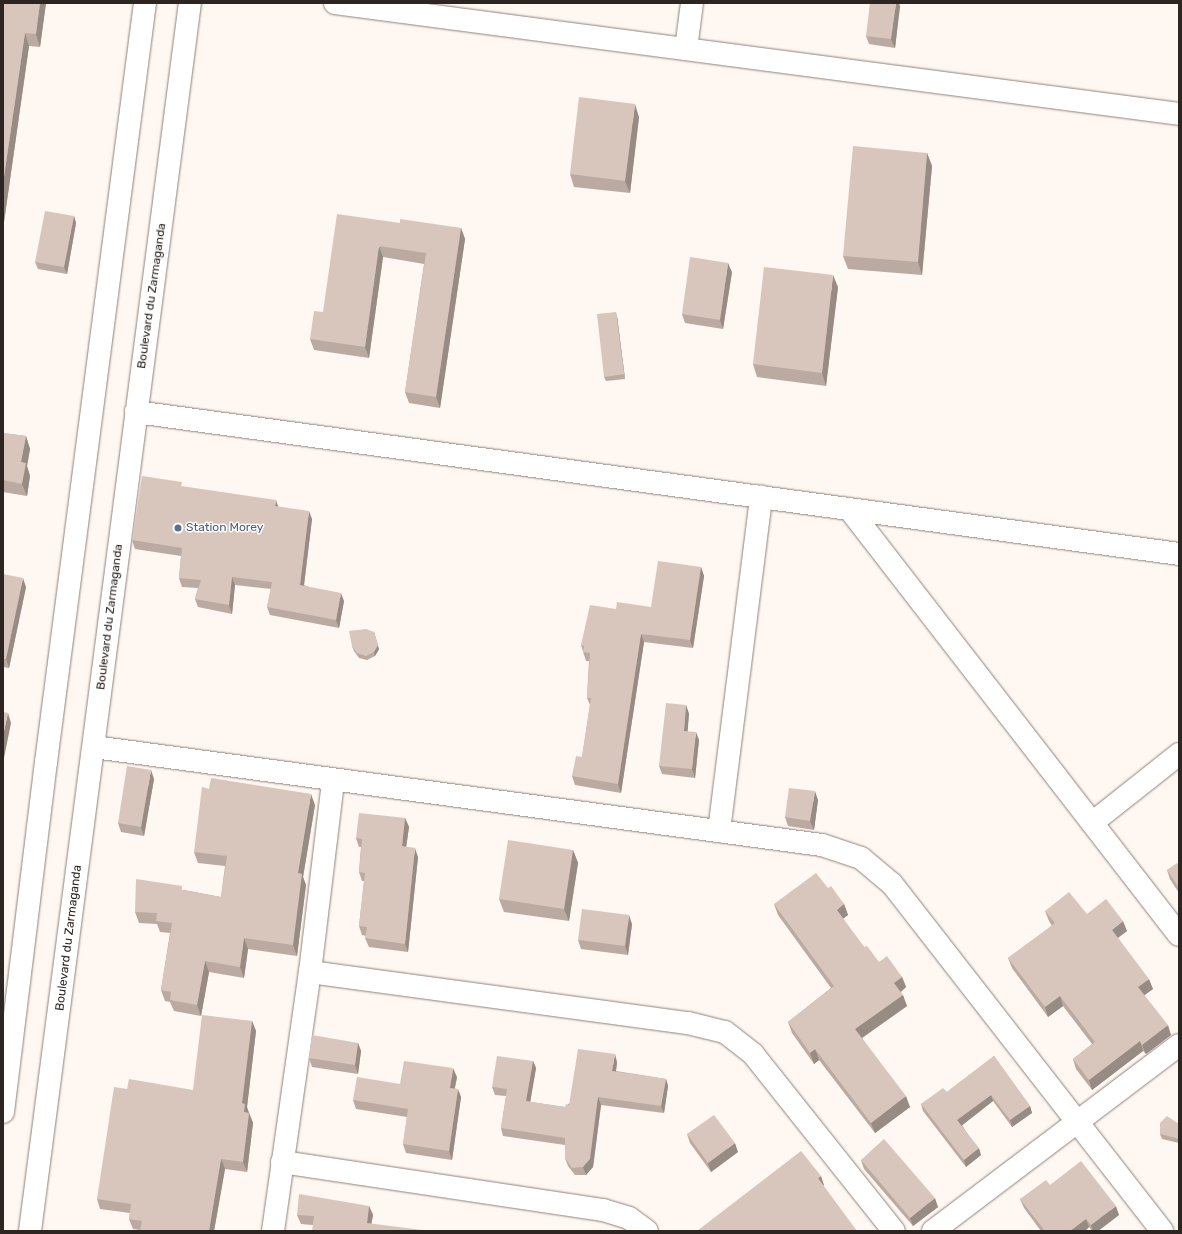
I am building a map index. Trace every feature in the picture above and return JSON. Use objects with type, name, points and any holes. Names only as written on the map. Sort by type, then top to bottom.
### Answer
[{"type":"street","points":[[3,1112],[47,754],[145,3]]},
{"type":"street","name":"Boulevard du Zarmaganda","points":[[30,1231],[190,3]]},
{"type":"street","points":[[335,3],[1179,114]]},
{"type":"street","points":[[686,49],[692,3]]},
{"type":"street","points":[[136,412],[1179,554]]},
{"type":"street","points":[[719,831],[761,497]]},
{"type":"street","points":[[850,510],[1179,935]]},
{"type":"street","points":[[94,747],[822,845],[861,858],[892,884],[1162,1231]]},
{"type":"street","points":[[1092,823],[1179,754]]},
{"type":"street","points":[[273,1231],[310,972],[334,780]]},
{"type":"street","points":[[310,972],[688,1023],[725,1032],[754,1054],[894,1231]]},
{"type":"street","points":[[934,1231],[1179,1045]]},
{"type":"street","points":[[282,1162],[603,1210],[629,1218],[647,1231]]},
{"type":"building","points":[[3,3],[40,3],[36,34],[25,33],[3,184]]},
{"type":"building","points":[[870,3],[896,3],[891,39],[866,36]]},
{"type":"building","points":[[579,97],[635,104],[625,181],[570,174]]},
{"type":"building","points":[[853,146],[927,153],[918,262],[843,256]]},
{"type":"building","points":[[45,211],[74,216],[64,267],[35,262]]},
{"type":"building","points":[[337,214],[400,223],[400,219],[461,228],[436,397],[405,392],[426,253],[379,246],[365,347],[310,339],[314,311],[323,312]]},
{"type":"building","points":[[690,257],[728,263],[720,320],[682,314]]},
{"type":"building","points":[[764,267],[833,275],[822,373],[753,364]]},
{"type":"building","points":[[616,312],[624,374],[604,377],[597,314]]},
{"type":"building","points":[[3,433],[26,436],[21,462],[26,463],[22,484],[3,480]]},
{"type":"building","points":[[142,476],[182,482],[181,486],[276,500],[275,506],[309,511],[300,585],[341,593],[336,620],[267,607],[272,582],[232,577],[229,605],[195,599],[201,580],[179,578],[182,548],[132,540]]},
{"type":"building","points":[[658,561],[701,567],[690,640],[641,634],[618,784],[572,776],[576,756],[582,757],[591,698],[587,698],[590,653],[583,652],[584,646],[581,645],[590,605],[616,609],[617,602],[651,607]]},
{"type":"building","points":[[3,574],[23,578],[6,659],[3,659]]},
{"type":"building","points":[[366,629],[374,632],[378,645],[374,652],[366,656],[357,653],[352,646],[349,631]]},
{"type":"building","points":[[666,703],[686,705],[684,731],[696,732],[692,769],[659,766]]},
{"type":"building","points":[[3,712],[8,713],[3,735]]},
{"type":"building","points":[[127,766],[151,770],[141,827],[118,823]]},
{"type":"building","points":[[211,778],[311,794],[298,873],[302,874],[293,945],[244,938],[240,967],[205,961],[197,1005],[170,1000],[171,992],[161,990],[172,923],[156,921],[157,913],[135,912],[136,879],[182,886],[182,890],[221,897],[227,856],[194,852],[202,787],[209,789]]},
{"type":"building","points":[[789,788],[815,791],[810,821],[785,817]]},
{"type":"building","points":[[359,813],[405,818],[402,846],[415,848],[405,944],[365,938],[367,927],[359,926],[365,873],[359,872],[362,839],[356,838]]},
{"type":"building","points":[[508,840],[573,850],[564,909],[499,899]]},
{"type":"building","points":[[1177,863],[1179,865],[1179,888],[1167,870]]},
{"type":"building","points":[[816,873],[828,888],[831,886],[844,904],[837,910],[864,947],[867,946],[879,962],[887,956],[902,977],[894,983],[903,995],[855,1029],[906,1096],[871,1123],[815,1049],[810,1053],[788,1022],[834,986],[774,904]]},
{"type":"building","points":[[1069,892],[1087,914],[1106,899],[1123,921],[1112,930],[1149,979],[1138,987],[1168,1025],[1142,1045],[1140,1041],[1089,1080],[1073,1059],[1095,1042],[1060,996],[1045,1007],[1008,958],[1055,923],[1045,911]]},
{"type":"building","points":[[582,909],[629,915],[625,946],[578,940]]},
{"type":"building","points":[[202,1015],[252,1021],[242,1103],[245,1104],[244,1112],[249,1113],[243,1162],[221,1159],[209,1231],[140,1231],[142,1221],[129,1219],[131,1204],[97,1199],[114,1087],[127,1089],[129,1079],[193,1090]]},
{"type":"building","points":[[312,1035],[358,1043],[355,1065],[309,1058]]},
{"type":"building","points":[[578,1049],[615,1054],[612,1071],[666,1079],[661,1106],[598,1097],[590,1159],[583,1167],[572,1168],[565,1158],[565,1138],[501,1128],[507,1089],[492,1087],[497,1056],[533,1061],[526,1101],[565,1107],[566,1104],[569,1105]]},
{"type":"building","points":[[994,1056],[1030,1106],[1010,1120],[991,1095],[957,1120],[979,1148],[964,1160],[921,1104],[943,1088],[947,1092]]},
{"type":"building","points":[[404,1061],[453,1068],[450,1088],[458,1089],[449,1151],[403,1144],[408,1109],[353,1100],[357,1077],[400,1084]]},
{"type":"building","points":[[714,1115],[735,1143],[708,1163],[687,1134]]},
{"type":"building","points":[[1167,1116],[1179,1124],[1179,1139],[1160,1134],[1160,1123]]},
{"type":"building","points":[[884,1139],[935,1198],[910,1218],[861,1160]]},
{"type":"building","points":[[801,1151],[821,1176],[818,1178],[857,1231],[697,1231]]},
{"type":"building","points":[[1081,1161],[1116,1206],[1091,1225],[1086,1219],[1070,1231],[1045,1231],[1020,1199],[1046,1180],[1050,1185]]},
{"type":"building","points":[[299,1194],[369,1206],[367,1223],[430,1231],[312,1231],[314,1216],[297,1215]]},
{"type":"place","name":"Station Morey","points":[[178,528]]}]
